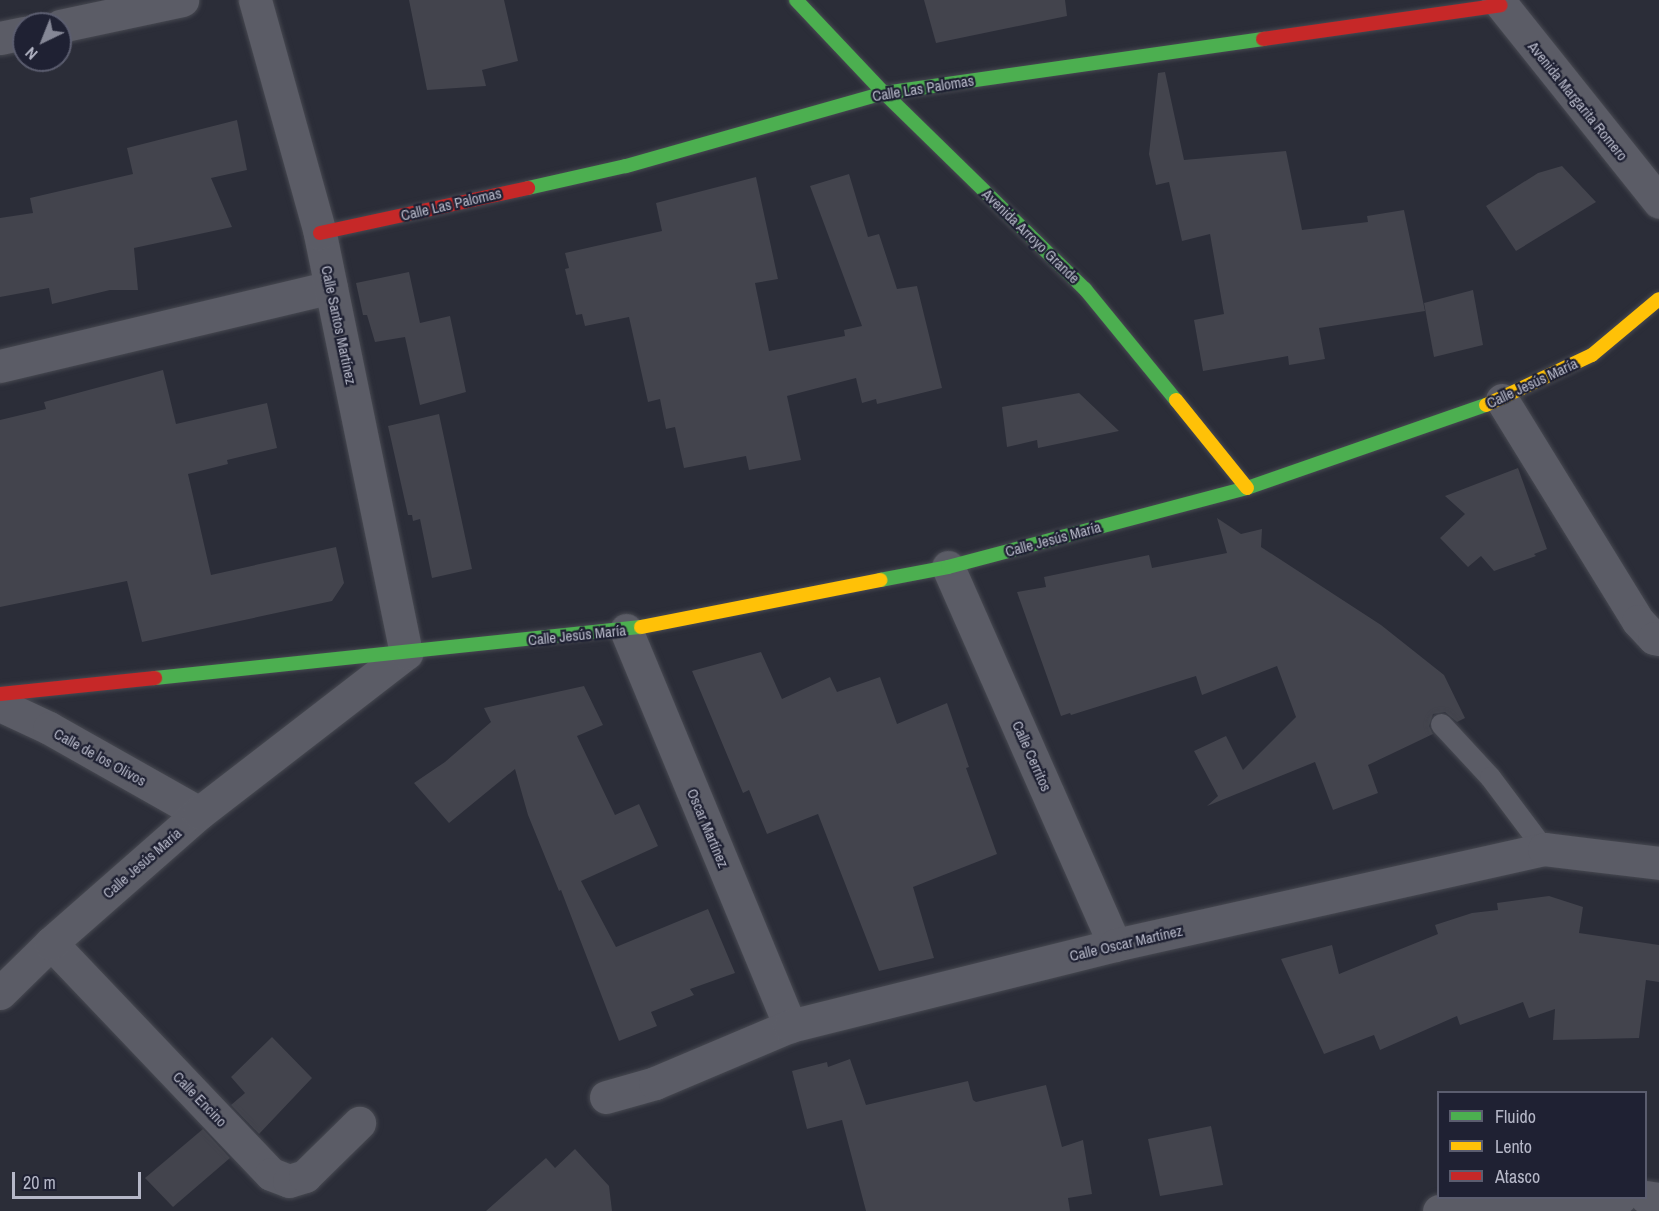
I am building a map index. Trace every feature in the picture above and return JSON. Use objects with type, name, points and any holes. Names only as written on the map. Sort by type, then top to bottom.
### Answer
[{"type":"street","points":[[72,23],[182,0]]},
{"type":"street","name":"Calle Santos Martínez","points":[[255,0],[320,233],[406,653]]},
{"type":"street","name":"Avenida Arroyo Grande","points":[[796,0],[884,93],[1085,289],[1247,488]]},
{"type":"street","name":"Calle Las Palomas","points":[[320,233],[626,165],[884,93],[1499,2]]},
{"type":"street","name":"Avenida Margarita Romero","points":[[1499,2],[1659,202]]},
{"type":"street","points":[[0,366],[331,287]]},
{"type":"street","name":"Calle Jesús María","points":[[0,694],[626,630],[948,567],[1247,488],[1502,400],[1592,355],[1659,299]]},
{"type":"street","points":[[1502,400],[1638,621],[1656,638]]},
{"type":"street","name":"Calle Cerritos","points":[[948,567],[1115,945]]},
{"type":"street","name":"Oscar Martínez","points":[[626,630],[790,1026]]},
{"type":"street","name":"Calle Jesús María","points":[[0,993],[51,943],[199,813],[406,653]]},
{"type":"street","name":"Calle de los Olivos","points":[[0,705],[49,728],[199,813]]},
{"type":"street","name":"Calle Oscar Martínez","points":[[606,1098],[655,1083],[790,1026],[1115,945],[1544,849],[1659,863]]},
{"type":"street","name":"Calle Encino","points":[[51,943],[271,1174],[289,1181],[305,1176],[359,1123]]},
{"type":"street","points":[[1439,1211],[1594,1199]]},
{"type":"lane","points":[[1441,723],[1490,777],[1544,849]]},
{"type":"building","points":[[409,0],[504,0],[518,61],[482,70],[486,86],[427,90]]},
{"type":"building","points":[[924,0],[1065,0],[1067,16],[936,43]]},
{"type":"building","points":[[1165,72],[1184,160],[1286,151],[1302,230],[1368,222],[1367,216],[1404,210],[1425,311],[1319,328],[1325,359],[1289,365],[1288,356],[1203,371],[1194,320],[1224,314],[1210,234],[1182,241],[1169,182],[1156,185],[1149,154],[1158,73]]},
{"type":"building","points":[[237,120],[247,170],[211,178],[232,227],[134,248],[138,290],[110,290],[52,304],[49,288],[0,297],[0,218],[33,213],[30,198],[133,174],[127,148]]},
{"type":"building","points":[[1562,166],[1596,202],[1516,251],[1486,206],[1538,173]]},
{"type":"building","points":[[849,174],[868,237],[879,234],[897,289],[917,286],[942,388],[877,404],[876,399],[862,403],[856,378],[787,396],[801,460],[749,470],[746,456],[684,468],[675,427],[666,429],[660,399],[648,402],[629,317],[585,326],[582,314],[576,315],[565,269],[569,268],[565,253],[662,231],[656,203],[756,177],[778,279],[755,283],[769,351],[845,336],[844,330],[862,326],[810,186]]},
{"type":"building","points":[[409,272],[420,323],[450,316],[466,392],[420,405],[405,337],[375,342],[367,315],[363,315],[356,283]]},
{"type":"building","points":[[1473,290],[1483,345],[1434,357],[1424,303]]},
{"type":"building","points":[[163,370],[176,424],[267,403],[277,448],[227,460],[228,464],[188,474],[211,575],[336,547],[344,583],[332,601],[142,642],[127,581],[0,607],[0,420],[46,409],[44,402]]},
{"type":"building","points":[[1079,393],[1119,431],[1038,448],[1037,440],[1007,447],[1002,407]]},
{"type":"building","points":[[439,414],[472,569],[432,578],[420,519],[413,521],[412,515],[408,515],[388,426]]},
{"type":"building","points":[[1518,468],[1547,549],[1534,554],[1536,556],[1494,571],[1481,556],[1468,567],[1440,538],[1465,514],[1445,496]]},
{"type":"building","points":[[1217,518],[1241,534],[1262,529],[1261,547],[1381,625],[1444,675],[1465,718],[1457,722],[1445,712],[1433,714],[1429,726],[1433,734],[1368,765],[1378,793],[1333,810],[1315,762],[1207,806],[1218,796],[1194,751],[1226,736],[1243,770],[1296,717],[1277,666],[1202,695],[1196,676],[1071,715],[1070,713],[1061,716],[1017,592],[1046,587],[1044,577],[1149,555],[1152,568],[1227,553]]},
{"type":"building","points":[[761,652],[782,699],[830,677],[837,692],[880,677],[897,724],[947,703],[969,767],[966,768],[997,854],[913,887],[934,958],[879,971],[818,814],[767,834],[749,790],[743,793],[692,671]]},
{"type":"building","points":[[584,686],[603,725],[577,736],[615,815],[639,804],[658,846],[581,881],[616,947],[708,909],[735,973],[690,989],[694,995],[651,1012],[657,1026],[619,1041],[561,890],[559,891],[528,815],[515,769],[449,823],[414,783],[445,762],[491,722],[484,708]]},
{"type":"building","points":[[1549,896],[1583,907],[1579,933],[1659,945],[1659,982],[1646,980],[1639,1038],[1553,1040],[1555,1009],[1529,1018],[1523,1002],[1460,1025],[1457,1016],[1380,1050],[1374,1035],[1324,1054],[1281,959],[1332,945],[1339,974],[1438,934],[1435,925],[1472,913],[1498,910],[1497,903]]},
{"type":"building","points":[[272,1037],[312,1078],[259,1134],[231,1105],[245,1093],[231,1077]]},
{"type":"building","points":[[850,1059],[866,1105],[968,1081],[973,1100],[976,1102],[1046,1085],[1062,1147],[1083,1140],[1092,1194],[1068,1198],[1070,1211],[866,1211],[842,1120],[807,1129],[792,1071],[827,1062],[828,1067]]},
{"type":"building","points":[[1211,1126],[1223,1185],[1160,1196],[1148,1139]]},
{"type":"building","points":[[203,1129],[230,1158],[173,1207],[145,1178]]},
{"type":"building","points":[[575,1149],[609,1186],[612,1211],[486,1211],[546,1158],[555,1168]]},
{"type":"traffic: fast","points":[[796,0],[884,93],[1085,289],[1176,400]]},
{"type":"traffic: fast","points":[[528,188],[626,166],[884,93],[1263,39]]},
{"type":"traffic: fast","points":[[880,580],[948,567],[1247,488],[1486,405]]},
{"type":"traffic: fast","points":[[155,678],[641,627]]},
{"type":"traffic: slow","points":[[1486,405],[1592,355],[1659,299]]},
{"type":"traffic: slow","points":[[1176,400],[1247,488]]},
{"type":"traffic: slow","points":[[641,627],[880,580]]},
{"type":"traffic: jam","points":[[1263,39],[1501,5]]},
{"type":"traffic: jam","points":[[320,233],[528,188]]},
{"type":"traffic: jam","points":[[0,694],[155,678]]}]
